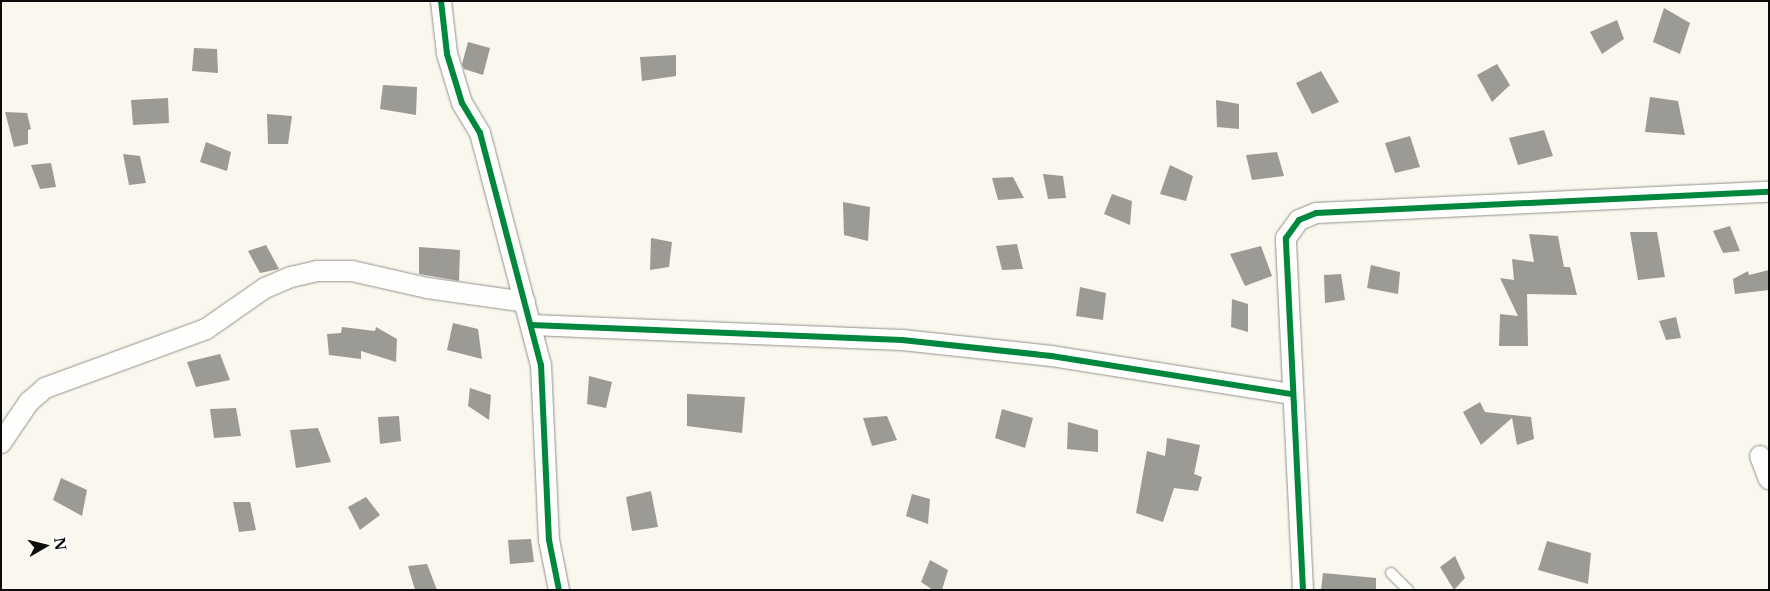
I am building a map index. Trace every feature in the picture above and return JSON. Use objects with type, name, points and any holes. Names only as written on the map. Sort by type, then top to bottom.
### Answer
[{"type":"street","points":[[441,1],[448,54],[462,103],[480,134],[541,365],[549,540],[559,590]]},
{"type":"street","points":[[1303,590],[1292,394],[1286,238],[1299,220],[1316,213],[1769,192]]},
{"type":"street","points":[[1,443],[29,402],[45,388],[206,329],[265,288],[291,277],[317,271],[352,271],[427,288],[525,302]]},
{"type":"street","points":[[531,325],[902,340],[1051,356],[1292,394]]},
{"type":"street","points":[[1760,456],[1769,479]]},
{"type":"lane","points":[[1391,573],[1408,590]]},
{"type":"building","points":[[1664,8],[1690,23],[1680,54],[1653,42]]},
{"type":"building","points":[[1617,20],[1624,39],[1602,54],[1590,32]]},
{"type":"building","points":[[468,42],[490,48],[483,75],[464,69],[462,64]]},
{"type":"building","points":[[194,48],[217,49],[218,73],[192,71]]},
{"type":"building","points":[[676,55],[676,76],[642,81],[640,57]]},
{"type":"building","points":[[1497,64],[1510,85],[1492,102],[1477,75]]},
{"type":"building","points":[[1321,71],[1339,102],[1312,114],[1296,83]]},
{"type":"building","points":[[383,85],[417,87],[416,115],[380,109]]},
{"type":"building","points":[[1650,97],[1678,101],[1685,135],[1645,132]]},
{"type":"building","points":[[168,98],[169,123],[133,125],[131,100]]},
{"type":"building","points":[[1216,100],[1239,104],[1239,129],[1217,127]]},
{"type":"building","points":[[5,112],[27,113],[31,129],[28,130],[28,144],[14,147]]},
{"type":"building","points":[[267,114],[292,116],[288,144],[268,144]]},
{"type":"building","points":[[1544,130],[1553,156],[1518,165],[1509,138]]},
{"type":"building","points":[[1410,136],[1420,167],[1395,173],[1385,143]]},
{"type":"building","points":[[206,142],[231,152],[227,171],[200,162]]},
{"type":"building","points":[[1277,152],[1284,176],[1252,180],[1246,155]]},
{"type":"building","points":[[123,154],[140,156],[146,183],[129,185]]},
{"type":"building","points":[[51,163],[56,187],[40,189],[31,165]]},
{"type":"building","points":[[1170,165],[1193,176],[1186,201],[1160,194]]},
{"type":"building","points":[[1043,174],[1063,176],[1066,198],[1048,199]]},
{"type":"building","points":[[1013,177],[1024,198],[998,200],[992,178]]},
{"type":"building","points":[[1112,194],[1132,201],[1130,225],[1104,214]]},
{"type":"building","points":[[843,202],[870,207],[868,241],[844,235]]},
{"type":"building","points":[[1730,226],[1740,251],[1723,253],[1713,231]]},
{"type":"building","points":[[1630,232],[1657,232],[1665,277],[1638,280]]},
{"type":"building","points":[[1529,234],[1558,236],[1564,267],[1570,267],[1577,295],[1527,294],[1528,346],[1499,346],[1500,314],[1518,316],[1500,278],[1514,280],[1512,259],[1534,262]]},
{"type":"building","points":[[651,238],[672,242],[669,267],[650,270]]},
{"type":"building","points":[[1017,244],[1023,269],[1002,270],[996,246]]},
{"type":"building","points":[[266,245],[279,269],[260,273],[248,251]]},
{"type":"building","points":[[1261,246],[1272,276],[1245,286],[1230,254]]},
{"type":"building","points":[[419,247],[460,250],[459,281],[419,274]]},
{"type":"building","points":[[1371,265],[1400,272],[1398,294],[1367,288]]},
{"type":"building","points":[[1769,270],[1769,290],[1735,294],[1733,279],[1748,271],[1749,275]]},
{"type":"building","points":[[1341,274],[1345,300],[1325,303],[1324,275]]},
{"type":"building","points":[[1080,287],[1106,293],[1103,320],[1076,316]]},
{"type":"building","points":[[1232,299],[1248,304],[1248,332],[1231,327]]},
{"type":"building","points":[[1676,317],[1681,338],[1666,340],[1659,321]]},
{"type":"building","points":[[453,323],[478,329],[482,359],[447,350]]},
{"type":"building","points":[[342,327],[375,331],[376,327],[397,339],[396,362],[361,351],[361,359],[329,355],[327,334],[341,333]]},
{"type":"building","points":[[220,354],[230,380],[196,387],[187,362]]},
{"type":"building","points":[[589,376],[612,382],[606,408],[587,404]]},
{"type":"building","points":[[470,388],[491,395],[489,420],[468,406]]},
{"type":"building","points":[[687,394],[745,397],[742,433],[687,426]]},
{"type":"building","points":[[1480,402],[1485,412],[1531,417],[1534,439],[1517,445],[1512,418],[1481,445],[1463,412]]},
{"type":"building","points":[[236,408],[241,436],[214,438],[210,409]]},
{"type":"building","points":[[1002,409],[1033,418],[1025,448],[995,438]]},
{"type":"building","points":[[399,416],[401,441],[380,444],[378,417]]},
{"type":"building","points":[[887,416],[897,440],[872,446],[863,418]]},
{"type":"building","points":[[1068,422],[1098,430],[1098,452],[1067,449]]},
{"type":"building","points":[[318,428],[331,462],[296,468],[290,430]]},
{"type":"building","points":[[1167,438],[1200,445],[1194,474],[1202,477],[1198,491],[1174,488],[1163,522],[1136,513],[1147,451],[1165,456]]},
{"type":"building","points":[[61,478],[87,490],[82,516],[53,500]]},
{"type":"building","points":[[651,491],[658,527],[632,531],[626,497]]},
{"type":"building","points":[[912,494],[930,499],[928,524],[906,516]]},
{"type":"building","points":[[366,497],[380,515],[360,530],[348,507]]},
{"type":"building","points":[[233,502],[250,502],[256,530],[239,532]]},
{"type":"building","points":[[531,539],[534,562],[510,564],[508,540]]},
{"type":"building","points":[[1547,541],[1591,553],[1588,584],[1538,570]]},
{"type":"building","points":[[1455,556],[1465,578],[1454,590],[1440,567]]},
{"type":"building","points":[[930,560],[948,570],[942,590],[933,590],[921,582]]},
{"type":"building","points":[[427,564],[437,590],[415,590],[408,566]]},
{"type":"building","points":[[1323,573],[1376,578],[1376,590],[1321,590]]},
{"type":"cycle path","points":[[441,1],[447,54],[462,103],[480,133],[541,365],[549,540],[559,590]]},
{"type":"cycle path","points":[[1303,590],[1286,238],[1299,220],[1316,213],[1769,192]]},
{"type":"cycle path","points":[[531,325],[902,340],[1051,356],[1292,394]]}]
